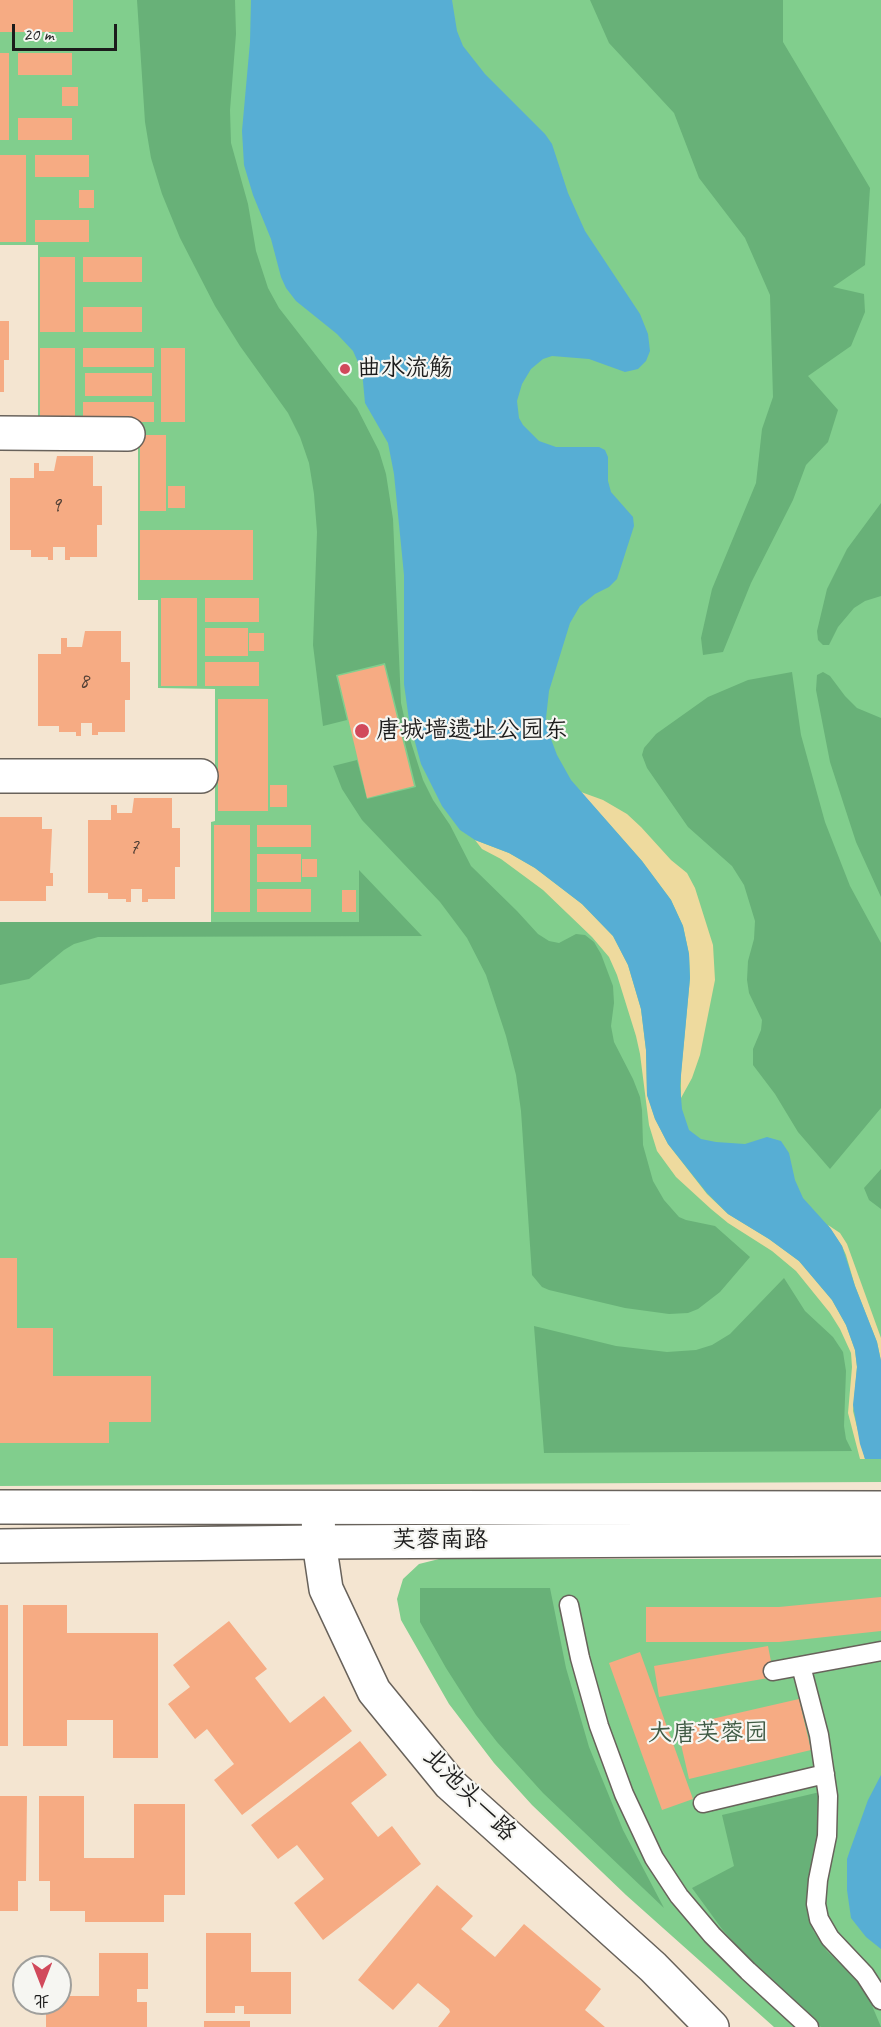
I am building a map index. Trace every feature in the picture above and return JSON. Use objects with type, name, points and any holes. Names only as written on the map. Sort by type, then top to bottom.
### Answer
[{"type":"main road","points":[[0,433],[128,434]]},
{"type":"main road","points":[[0,776],[201,776]]},
{"type":"main road","name":"芙蓉南路","points":[[0,1507],[881,1508]]},
{"type":"main road","name":"北池头一路","points":[[318,1507],[319,1542],[326,1589],[374,1691],[450,1784],[653,1967],[712,2027]]},
{"type":"main road","name":"芙蓉南路","points":[[0,1546],[881,1539]]},
{"type":"lane","points":[[569,1605],[580,1658],[599,1726],[624,1794],[654,1858],[679,1896],[712,1935],[809,2027]]},
{"type":"lane","points":[[773,1671],[881,1652]]},
{"type":"lane","points":[[801,1665],[816,1719],[828,1807],[827,1836],[818,1880],[816,1904],[819,1919],[830,1938],[865,1975],[881,2000]]},
{"type":"lane","points":[[703,1803],[825,1774]]},
{"type":"green space","points":[[0,0],[881,0],[881,1482],[0,1486],[0,922],[211,922],[211,822],[215,821],[215,689],[158,688],[158,600],[138,600],[138,425],[38,425],[38,245],[0,245]]},
{"type":"green space","points":[[137,0],[235,0],[236,34],[230,110],[231,143],[248,204],[256,251],[268,288],[279,308],[357,408],[379,451],[386,474],[393,519],[401,703],[423,780],[471,866],[538,934],[549,941],[559,943],[576,934],[585,935],[594,942],[601,954],[613,986],[614,1003],[611,1026],[614,1042],[640,1097],[643,1145],[653,1181],[664,1200],[679,1217],[715,1226],[750,1257],[720,1292],[698,1309],[688,1313],[669,1314],[625,1308],[549,1290],[542,1287],[532,1275],[521,1111],[516,1075],[506,1036],[486,975],[467,938],[440,902],[362,820],[342,789],[333,766],[357,760],[367,799],[416,787],[385,663],[336,675],[347,720],[323,726],[313,645],[317,532],[309,463],[288,413],[240,346],[215,306],[180,238],[162,194],[151,158],[145,122]]},
{"type":"green space","points":[[590,0],[783,0],[783,42],[870,188],[865,265],[833,287],[864,294],[865,312],[851,346],[808,376],[838,410],[828,442],[806,465],[793,500],[751,583],[723,652],[703,655],[701,638],[712,589],[756,483],[762,429],[773,397],[770,295],[745,238],[699,178],[674,113],[609,43]]},
{"type":"green space","points":[[881,503],[881,596],[865,601],[854,608],[838,627],[829,645],[823,645],[818,640],[817,631],[827,589],[847,549]]},
{"type":"green space","points":[[792,672],[801,735],[825,822],[850,886],[881,943],[881,1108],[830,1169],[798,1132],[775,1094],[753,1065],[753,1049],[761,1030],[762,1020],[749,993],[747,980],[755,921],[744,885],[732,866],[688,827],[647,768],[642,755],[644,748],[656,734],[708,697],[748,680]]},
{"type":"green space","points":[[823,672],[830,676],[857,708],[881,718],[881,897],[856,842],[830,762],[816,690],[817,675]]},
{"type":"green space","points":[[359,870],[422,936],[98,937],[74,944],[64,950],[29,979],[0,985],[0,922],[359,922]]},
{"type":"green space","points":[[881,1169],[881,1209],[869,1200],[864,1188]]},
{"type":"green space","points":[[784,1278],[805,1311],[833,1337],[843,1352],[846,1371],[844,1426],[846,1439],[852,1451],[544,1453],[534,1326],[616,1346],[667,1352],[696,1350],[712,1345],[730,1334]]},
{"type":"green space","name":"大唐芙蓉园","points":[[439,1559],[881,1559],[881,2027],[774,2027],[626,1895],[532,1805],[494,1763],[449,1704],[401,1620],[397,1599],[403,1579],[419,1564]]},
{"type":"green space","points":[[420,1588],[550,1588],[566,1668],[589,1747],[623,1830],[664,1908],[543,1793],[476,1715],[420,1622]]},
{"type":"green space","points":[[820,1792],[821,1819],[807,1897],[808,1917],[814,1932],[827,1951],[852,1975],[868,1996],[881,2027],[821,2027],[755,1966],[722,1929],[692,1888],[734,1866],[722,1815]]},
{"type":"sand","points":[[581,792],[603,800],[627,814],[671,860],[687,873],[695,888],[713,945],[715,980],[700,1055],[692,1078],[681,1098],[681,1073],[690,978],[689,954],[683,926],[671,900],[642,861]]},
{"type":"sand","points":[[475,840],[509,853],[535,868],[582,904],[613,936],[628,965],[641,1009],[646,1050],[647,1095],[655,1119],[668,1144],[707,1194],[728,1214],[799,1261],[832,1300],[846,1325],[855,1350],[857,1367],[853,1411],[865,1459],[860,1459],[848,1413],[851,1353],[830,1313],[796,1271],[772,1251],[728,1223],[711,1209],[676,1177],[657,1151],[649,1125],[636,1036],[609,957],[592,937],[543,890],[501,859],[482,849]]},
{"type":"sand","points":[[828,1225],[840,1233],[847,1244],[881,1338],[881,1361],[877,1342],[855,1286],[846,1255]]},
{"type":"water","points":[[251,0],[452,0],[457,31],[463,46],[485,74],[545,134],[552,144],[568,193],[585,231],[640,314],[648,334],[650,351],[646,361],[638,369],[625,372],[589,359],[552,356],[543,359],[531,369],[522,384],[517,401],[519,418],[539,441],[556,447],[599,447],[605,450],[608,457],[608,481],[611,492],[633,517],[634,526],[617,579],[580,606],[570,623],[549,691],[546,718],[548,731],[557,755],[571,780],[642,861],[671,900],[683,926],[689,954],[690,978],[680,1086],[682,1109],[689,1130],[701,1139],[716,1142],[745,1144],[767,1137],[781,1141],[789,1153],[795,1180],[803,1198],[831,1229],[842,1246],[877,1342],[881,1361],[881,1459],[865,1459],[860,1444],[853,1405],[857,1367],[855,1350],[846,1325],[832,1300],[799,1261],[728,1214],[707,1193],[668,1144],[655,1119],[647,1095],[646,1050],[641,1009],[628,965],[613,936],[582,904],[535,868],[509,853],[475,840],[460,830],[442,806],[421,764],[409,720],[404,684],[404,575],[394,474],[388,443],[365,403],[362,371],[353,351],[337,334],[296,301],[286,288],[244,165],[242,131],[250,42]]},
{"type":"water","points":[[881,1775],[881,1949],[866,1937],[851,1918],[847,1890],[847,1859],[868,1800]]},
{"type":"building","points":[[0,0],[73,0],[73,32],[0,32]]},
{"type":"building","points":[[0,53],[9,53],[9,140],[0,140]]},
{"type":"building","points":[[18,53],[72,53],[72,75],[18,75]]},
{"type":"building","points":[[62,87],[78,87],[78,106],[62,106]]},
{"type":"building","points":[[18,118],[72,118],[72,140],[18,140]]},
{"type":"building","points":[[0,155],[26,155],[26,242],[0,242]]},
{"type":"building","points":[[35,155],[89,155],[89,177],[35,177]]},
{"type":"building","points":[[79,190],[94,190],[94,208],[79,208]]},
{"type":"building","points":[[35,220],[89,220],[89,242],[35,242]]},
{"type":"building","points":[[40,257],[75,257],[75,332],[40,332]]},
{"type":"building","points":[[83,257],[142,257],[142,282],[83,282]]},
{"type":"building","points":[[83,307],[142,307],[142,332],[83,332]]},
{"type":"building","points":[[0,321],[9,321],[9,360],[4,360],[4,392],[0,392]]},
{"type":"building","points":[[40,348],[75,348],[75,422],[40,422]]},
{"type":"building","points":[[83,348],[154,348],[154,367],[83,367]]},
{"type":"building","points":[[161,348],[185,348],[185,422],[161,422]]},
{"type":"building","points":[[85,373],[152,373],[152,396],[85,396]]},
{"type":"building","points":[[83,402],[154,402],[154,422],[83,422]]},
{"type":"building","points":[[140,435],[166,435],[166,511],[140,511]]},
{"type":"building","points":[[57,456],[93,456],[93,486],[102,486],[102,525],[97,525],[97,557],[70,557],[70,560],[65,560],[65,547],[53,547],[53,560],[48,560],[48,557],[31,557],[31,550],[10,550],[10,478],[34,478],[34,463],[39,463],[39,471],[54,471]]},
{"type":"building","points":[[168,486],[185,486],[185,508],[168,508]]},
{"type":"building","points":[[140,530],[253,530],[253,580],[140,580]]},
{"type":"building","points":[[161,598],[197,598],[197,686],[161,686]]},
{"type":"building","points":[[205,598],[259,598],[259,622],[205,622]]},
{"type":"building","points":[[205,628],[248,628],[248,656],[205,656]]},
{"type":"building","points":[[85,631],[121,631],[121,662],[130,662],[130,700],[125,700],[125,732],[98,732],[98,735],[92,735],[92,723],[81,723],[81,736],[76,736],[76,732],[59,732],[59,726],[38,726],[38,654],[61,654],[61,638],[67,638],[67,647],[82,647]]},
{"type":"building","points":[[249,633],[264,633],[264,651],[249,651]]},
{"type":"building","points":[[205,662],[259,662],[259,686],[205,686]]},
{"type":"building","points":[[384,665],[414,786],[367,798],[338,676]]},
{"type":"building","points":[[218,699],[268,699],[268,811],[218,811]]},
{"type":"building","points":[[270,785],[287,785],[287,807],[270,807]]},
{"type":"building","points":[[134,798],[172,798],[172,828],[180,828],[180,867],[175,867],[175,899],[148,899],[148,902],[142,902],[142,889],[131,889],[131,902],[126,902],[126,899],[108,899],[108,893],[88,893],[88,820],[111,820],[111,805],[117,805],[117,813],[132,813]]},
{"type":"building","points":[[0,817],[42,817],[42,829],[52,829],[50,873],[53,873],[53,886],[46,886],[46,901],[0,901]]},
{"type":"building","points":[[214,825],[250,825],[250,912],[214,912]]},
{"type":"building","points":[[257,825],[311,825],[311,847],[257,847]]},
{"type":"building","points":[[257,854],[301,854],[301,882],[257,882]]},
{"type":"building","points":[[302,859],[317,859],[317,877],[302,877]]},
{"type":"building","points":[[257,889],[311,889],[311,912],[257,912]]},
{"type":"building","points":[[342,890],[356,890],[356,912],[342,912]]},
{"type":"building","points":[[0,1258],[17,1258],[17,1328],[53,1328],[53,1376],[151,1376],[151,1422],[109,1422],[109,1443],[0,1443]]},
{"type":"building","points":[[881,1597],[881,1631],[779,1642],[646,1642],[646,1607],[779,1607]]},
{"type":"building","points":[[0,1605],[8,1605],[8,1746],[0,1746]]},
{"type":"building","points":[[23,1605],[67,1605],[67,1633],[158,1633],[158,1758],[113,1758],[113,1720],[67,1720],[67,1746],[23,1746]]},
{"type":"building","points":[[229,1621],[267,1669],[255,1678],[290,1723],[324,1696],[352,1731],[242,1815],[214,1780],[234,1764],[207,1729],[195,1739],[168,1704],[190,1687],[173,1665]]},
{"type":"building","points":[[768,1646],[774,1677],[659,1697],[654,1666]]},
{"type":"building","points":[[640,1652],[693,1799],[662,1810],[609,1663]]},
{"type":"building","points":[[799,1699],[811,1750],[689,1779],[677,1727]]},
{"type":"building","points":[[360,1741],[387,1775],[351,1803],[378,1837],[392,1826],[421,1864],[323,1940],[294,1903],[324,1879],[297,1845],[278,1859],[251,1825]]},
{"type":"building","points":[[0,1796],[27,1796],[26,1881],[18,1881],[18,1911],[0,1911]]},
{"type":"building","points":[[39,1796],[84,1796],[84,1858],[134,1858],[134,1804],[185,1804],[185,1895],[164,1895],[164,1922],[85,1922],[85,1911],[50,1911],[50,1881],[39,1881]]},
{"type":"building","points":[[437,1885],[473,1916],[461,1929],[495,1957],[524,1924],[601,1989],[585,2010],[605,2027],[438,2027],[450,2012],[449,2009],[418,1983],[393,2010],[358,1980]]},
{"type":"building","points":[[206,1933],[251,1933],[251,1972],[291,1972],[291,2014],[244,2014],[244,2006],[235,2006],[235,2013],[206,2013]]},
{"type":"building","points":[[99,1953],[148,1953],[148,1989],[137,1989],[137,2002],[147,2002],[147,2027],[46,2027],[46,2015],[72,2015],[72,1996],[99,1996]]},
{"type":"building","points":[[204,2021],[250,2021],[250,2027],[204,2027]]},
{"type":"place","name":"曲水流觞","points":[[345,369]]},
{"type":"place","name":"唐城墙遗址公园东","points":[[362,731]]}]
